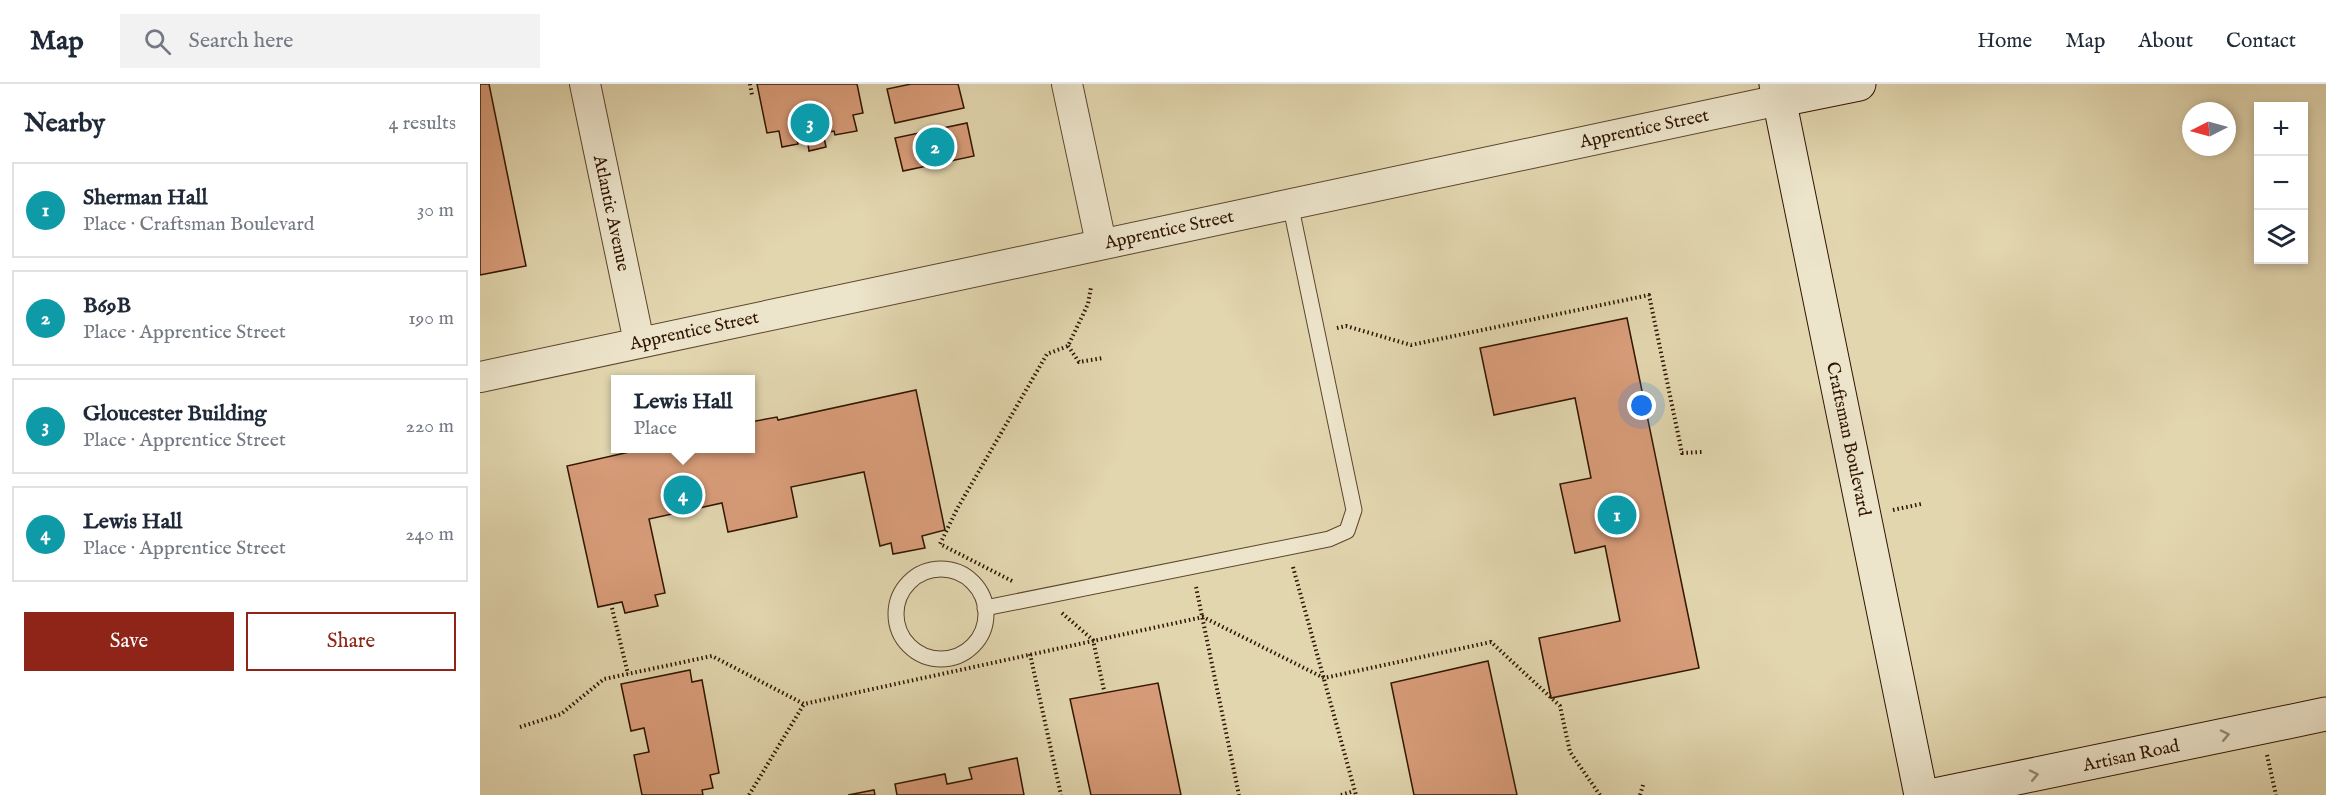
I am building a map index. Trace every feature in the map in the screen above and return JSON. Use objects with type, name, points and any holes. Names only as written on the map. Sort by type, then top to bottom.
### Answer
[{"type":"street","name":"Atlantic Avenue","points":[[585,84],[639,342]]},
{"type":"street","points":[[1067,84],[1101,243]]},
{"type":"street","name":"Apprentice Street","points":[[480,377],[1290,203],[1778,92],[1858,84]]},
{"type":"street","name":"Craftsman Boulevard","points":[[1778,92],[1921,795]]},
{"type":"street","name":"Artisan Road","points":[[1935,795],[2326,714]]},
{"type":"lane","points":[[986,608],[1287,548],[1329,539],[1347,531],[1354,510],[1290,203]]},
{"type":"lane","points":[[931,570],[950,570],[967,577],[979,590],[986,608],[985,622],[980,636],[972,648],[960,656],[940,660],[921,656],[906,644],[897,626],[896,608],[902,591],[915,577],[931,570]]},
{"type":"path","points":[[750,84],[752,95]]},
{"type":"path","points":[[1091,286],[1088,304],[1068,346],[1047,354],[957,509],[940,544],[1030,590],[1048,595],[1058,610],[1093,640],[1104,690]]},
{"type":"path","points":[[1316,333],[1346,326],[1411,345],[1649,295],[1682,453],[1702,452]]},
{"type":"path","points":[[1068,346],[1079,362],[1103,358]]},
{"type":"path","points":[[1287,548],[1355,793],[1341,795]]},
{"type":"path","points":[[1192,567],[1239,795]]},
{"type":"path","points":[[612,608],[628,674]]},
{"type":"path","points":[[520,727],[561,714],[604,679],[712,656],[804,704],[1203,617],[1324,678],[1491,642],[1560,706],[1570,752],[1600,795]]},
{"type":"path","points":[[1030,654],[1061,795]]},
{"type":"path","points":[[654,668],[656,676]]},
{"type":"path","points":[[749,795],[804,704]]},
{"type":"path","points":[[2262,728],[2276,795]]},
{"type":"path","points":[[1640,795],[1643,785]]},
{"type":"building","points":[[480,84],[489,84],[526,266],[480,275]]},
{"type":"building","points":[[757,84],[857,84],[863,113],[853,115],[857,131],[835,135],[834,131],[823,133],[826,147],[809,151],[807,138],[797,140],[798,144],[782,147],[779,131],[767,133]]},
{"type":"building","points":[[911,84],[958,84],[964,108],[895,123],[887,89]]},
{"type":"building","points":[[967,123],[974,156],[903,171],[895,138]]},
{"type":"building","points":[[1627,318],[1699,668],[1551,698],[1539,638],[1620,621],[1605,546],[1575,553],[1560,484],[1591,478],[1575,398],[1494,415],[1480,348]]},
{"type":"building","points":[[916,390],[945,530],[922,536],[925,548],[893,554],[891,543],[880,546],[864,472],[791,487],[797,517],[728,532],[722,503],[649,519],[665,593],[655,595],[658,606],[625,613],[622,602],[598,607],[567,466],[625,453],[755,453],[755,421],[777,417],[778,420]]},
{"type":"building","points":[[1488,661],[1517,795],[1414,795],[1391,683]]},
{"type":"building","points":[[690,670],[692,682],[702,680],[719,773],[710,775],[713,788],[702,790],[703,795],[642,795],[634,755],[649,752],[644,728],[631,731],[621,684]]},
{"type":"building","points":[[1158,683],[1181,795],[1091,795],[1070,699]]},
{"type":"building","points":[[1017,758],[1024,795],[897,795],[895,784],[945,774],[947,784],[972,779],[969,768]]},
{"type":"building","points":[[874,790],[875,795],[848,795]]},
{"type":"place","name":"Gloucester Building","points":[[810,123]]},
{"type":"place","name":"B69B","points":[[935,147]]},
{"type":"place","name":"Lewis Hall","points":[[683,495]]},
{"type":"place","name":"Sherman Hall","points":[[1617,515]]}]
